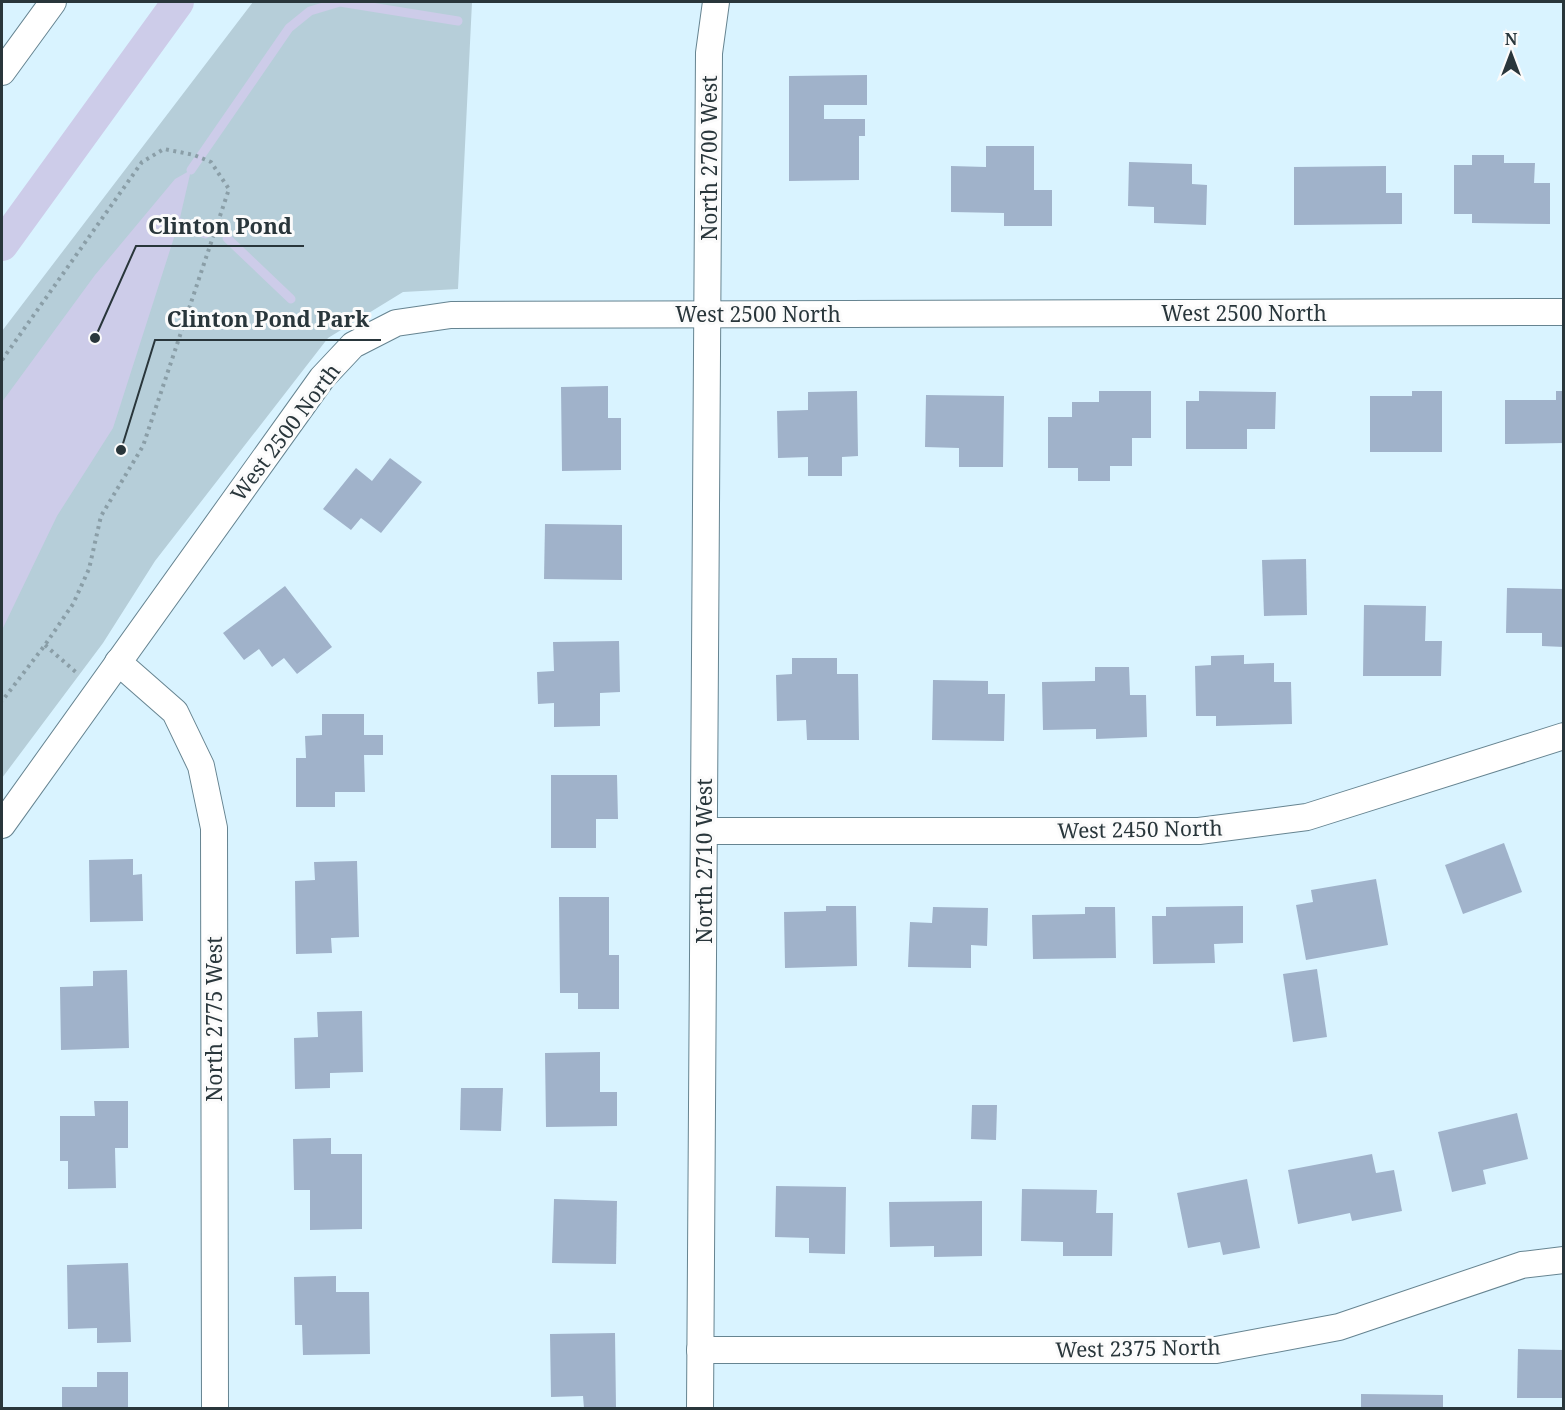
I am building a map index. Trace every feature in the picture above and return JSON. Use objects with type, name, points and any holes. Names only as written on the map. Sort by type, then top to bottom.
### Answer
[{"type":"street","points":[[2,72],[53,2]]},
{"type":"street","name":"North 2700 West","points":[[708,314],[709,52],[716,2]]},
{"type":"street","name":"West 2500 North","points":[[2,825],[322,378],[353,345],[396,322],[451,315],[1563,312]]},
{"type":"street","name":"North 2710 West","points":[[700,1408],[708,314]]},
{"type":"street","name":"North 2775 West","points":[[118,662],[175,712],[201,766],[214,828],[215,1408]]},
{"type":"street","name":"West 2450 North","points":[[704,831],[1199,831],[1307,818],[1563,736]]},
{"type":"street","name":"West 2375 North","points":[[700,1350],[1216,1350],[1340,1327],[1522,1265],[1563,1260]]},
{"type":"path","points":[[2,360],[142,162],[164,149],[194,155],[211,162],[229,189],[143,446],[101,516],[89,569],[73,604],[2,701]]},
{"type":"path","points":[[45,645],[97,692]]},
{"type":"shaded area","points":[[253,2],[472,2],[458,289],[403,292],[328,338],[155,561],[103,643],[2,778],[2,331]]},
{"type":"shaded area","points":[[191,170],[179,222],[113,428],[57,516],[2,630],[2,402],[95,275],[175,179]]},
{"type":"building","points":[[867,75],[867,105],[824,105],[824,119],[865,119],[865,136],[859,136],[859,180],[789,181],[789,76]]},
{"type":"building","points":[[986,146],[1034,146],[1034,190],[1052,190],[1052,226],[1004,226],[1004,213],[951,212],[951,166],[986,167]]},
{"type":"building","points":[[1472,155],[1504,155],[1504,163],[1535,163],[1534,183],[1550,183],[1550,224],[1472,223],[1472,214],[1454,214],[1454,165],[1472,165]]},
{"type":"building","points":[[1129,162],[1192,164],[1192,184],[1207,185],[1206,225],[1154,223],[1154,207],[1128,206]]},
{"type":"building","points":[[1386,166],[1386,193],[1402,193],[1402,224],[1294,225],[1294,167]]},
{"type":"building","points":[[608,386],[608,418],[621,418],[621,470],[562,471],[561,387]]},
{"type":"building","points":[[857,391],[858,456],[842,457],[842,476],[808,476],[808,457],[778,458],[777,411],[808,410],[808,392]]},
{"type":"building","points":[[1099,391],[1151,391],[1151,438],[1132,438],[1132,466],[1110,466],[1110,481],[1078,481],[1078,468],[1048,468],[1048,417],[1072,417],[1072,402],[1099,402]]},
{"type":"building","points":[[1199,391],[1276,392],[1275,429],[1247,429],[1247,449],[1186,449],[1186,401],[1199,401]]},
{"type":"building","points":[[1412,391],[1442,391],[1442,452],[1370,452],[1370,396],[1412,396]]},
{"type":"building","points":[[1556,391],[1564,391],[1564,443],[1505,444],[1505,400],[1556,400]]},
{"type":"building","points":[[926,395],[1004,396],[1003,467],[959,467],[959,448],[925,447]]},
{"type":"building","points":[[390,458],[422,482],[381,533],[361,518],[351,530],[323,509],[356,468],[372,481]]},
{"type":"building","points":[[545,524],[622,525],[622,580],[544,579]]},
{"type":"building","points":[[1306,559],[1307,615],[1264,616],[1262,560]]},
{"type":"building","points":[[285,586],[332,647],[297,674],[284,658],[272,667],[259,649],[244,660],[223,633]]},
{"type":"building","points":[[1507,588],[1564,589],[1564,647],[1542,646],[1542,633],[1506,633]]},
{"type":"building","points":[[1364,605],[1426,606],[1425,641],[1442,641],[1441,676],[1363,676]]},
{"type":"building","points":[[619,641],[620,692],[600,693],[600,726],[554,727],[554,703],[538,704],[537,672],[554,671],[553,642]]},
{"type":"building","points":[[1244,655],[1244,664],[1274,663],[1274,682],[1291,682],[1292,724],[1216,726],[1216,716],[1196,716],[1195,666],[1211,665],[1211,656]]},
{"type":"building","points":[[792,658],[837,658],[837,674],[858,674],[859,740],[807,740],[806,720],[777,721],[776,675],[792,674]]},
{"type":"building","points":[[1095,667],[1129,667],[1130,695],[1146,695],[1147,737],[1096,739],[1096,729],[1043,730],[1042,682],[1095,681]]},
{"type":"building","points":[[933,680],[988,681],[988,694],[1005,694],[1004,741],[932,740]]},
{"type":"building","points":[[322,714],[364,714],[364,735],[383,735],[383,755],[364,755],[365,792],[335,792],[335,807],[296,807],[296,758],[306,758],[305,736],[322,735]]},
{"type":"building","points":[[551,775],[617,775],[618,819],[596,819],[596,848],[551,848]]},
{"type":"building","points":[[1504,843],[1522,892],[1463,914],[1445,865]]},
{"type":"building","points":[[133,859],[133,875],[142,874],[143,921],[90,922],[89,860]]},
{"type":"building","points":[[357,861],[359,937],[331,938],[332,953],[296,954],[295,881],[315,880],[314,862]]},
{"type":"building","points":[[1376,879],[1388,945],[1306,960],[1296,905],[1313,902],[1311,890]]},
{"type":"building","points":[[559,897],[609,897],[609,955],[619,955],[619,1009],[578,1009],[578,993],[560,993]]},
{"type":"building","points":[[826,906],[856,906],[857,966],[785,968],[784,912],[826,911]]},
{"type":"building","points":[[1243,906],[1243,943],[1214,944],[1215,963],[1153,964],[1152,916],[1166,916],[1166,907]]},
{"type":"building","points":[[933,907],[988,908],[987,946],[971,945],[971,968],[908,967],[910,922],[932,923]]},
{"type":"building","points":[[1085,907],[1115,907],[1116,958],[1033,959],[1032,915],[1085,914]]},
{"type":"building","points":[[1317,969],[1327,1037],[1293,1042],[1283,974]]},
{"type":"building","points":[[127,970],[129,1048],[61,1050],[60,987],[93,986],[93,971]]},
{"type":"building","points":[[362,1011],[363,1072],[330,1073],[330,1088],[295,1089],[294,1038],[318,1037],[317,1012]]},
{"type":"building","points":[[600,1052],[600,1092],[617,1092],[617,1126],[546,1127],[545,1053]]},
{"type":"building","points":[[461,1088],[503,1088],[501,1131],[460,1130]]},
{"type":"building","points":[[94,1101],[128,1101],[128,1148],[115,1148],[116,1188],[68,1189],[68,1161],[60,1161],[60,1116],[95,1116]]},
{"type":"building","points":[[972,1105],[997,1105],[996,1140],[971,1139]]},
{"type":"building","points":[[1517,1113],[1528,1159],[1483,1170],[1486,1184],[1452,1192],[1438,1132]]},
{"type":"building","points":[[331,1138],[331,1154],[362,1154],[362,1229],[310,1230],[310,1190],[294,1190],[293,1139]]},
{"type":"building","points":[[1372,1154],[1376,1173],[1394,1170],[1402,1211],[1352,1221],[1350,1213],[1298,1224],[1288,1170]]},
{"type":"building","points":[[1247,1179],[1260,1248],[1223,1255],[1220,1242],[1188,1248],[1177,1193]]},
{"type":"building","points":[[776,1186],[846,1187],[845,1254],[809,1253],[809,1238],[775,1237]]},
{"type":"building","points":[[1022,1189],[1097,1190],[1096,1213],[1113,1213],[1112,1256],[1063,1256],[1063,1242],[1021,1241]]},
{"type":"building","points":[[554,1199],[617,1201],[616,1264],[552,1263]]},
{"type":"building","points":[[982,1201],[982,1256],[934,1257],[934,1246],[890,1247],[889,1202]]},
{"type":"building","points":[[128,1263],[131,1342],[97,1343],[97,1328],[68,1329],[67,1265]]},
{"type":"building","points":[[336,1276],[336,1292],[369,1292],[370,1354],[303,1355],[302,1325],[295,1325],[294,1277]]},
{"type":"building","points":[[615,1333],[616,1408],[584,1408],[583,1396],[551,1397],[550,1334]]},
{"type":"building","points":[[1518,1349],[1564,1350],[1564,1398],[1517,1398]]},
{"type":"building","points":[[97,1372],[128,1372],[128,1408],[62,1408],[62,1387],[97,1387]]},
{"type":"building","points":[[1361,1394],[1443,1395],[1443,1408],[1361,1408]]},
{"type":"waterway","points":[[2,245],[178,2]]},
{"type":"waterway","points":[[191,170],[289,28],[310,11],[340,2],[458,21]]},
{"type":"waterway","points":[[179,222],[205,234]]},
{"type":"waterway","points":[[227,238],[291,299]]},
{"type":"place","name":"Clinton Pond","points":[[95,338]]},
{"type":"place","name":"Clinton Pond Park","points":[[121,450]]}]
